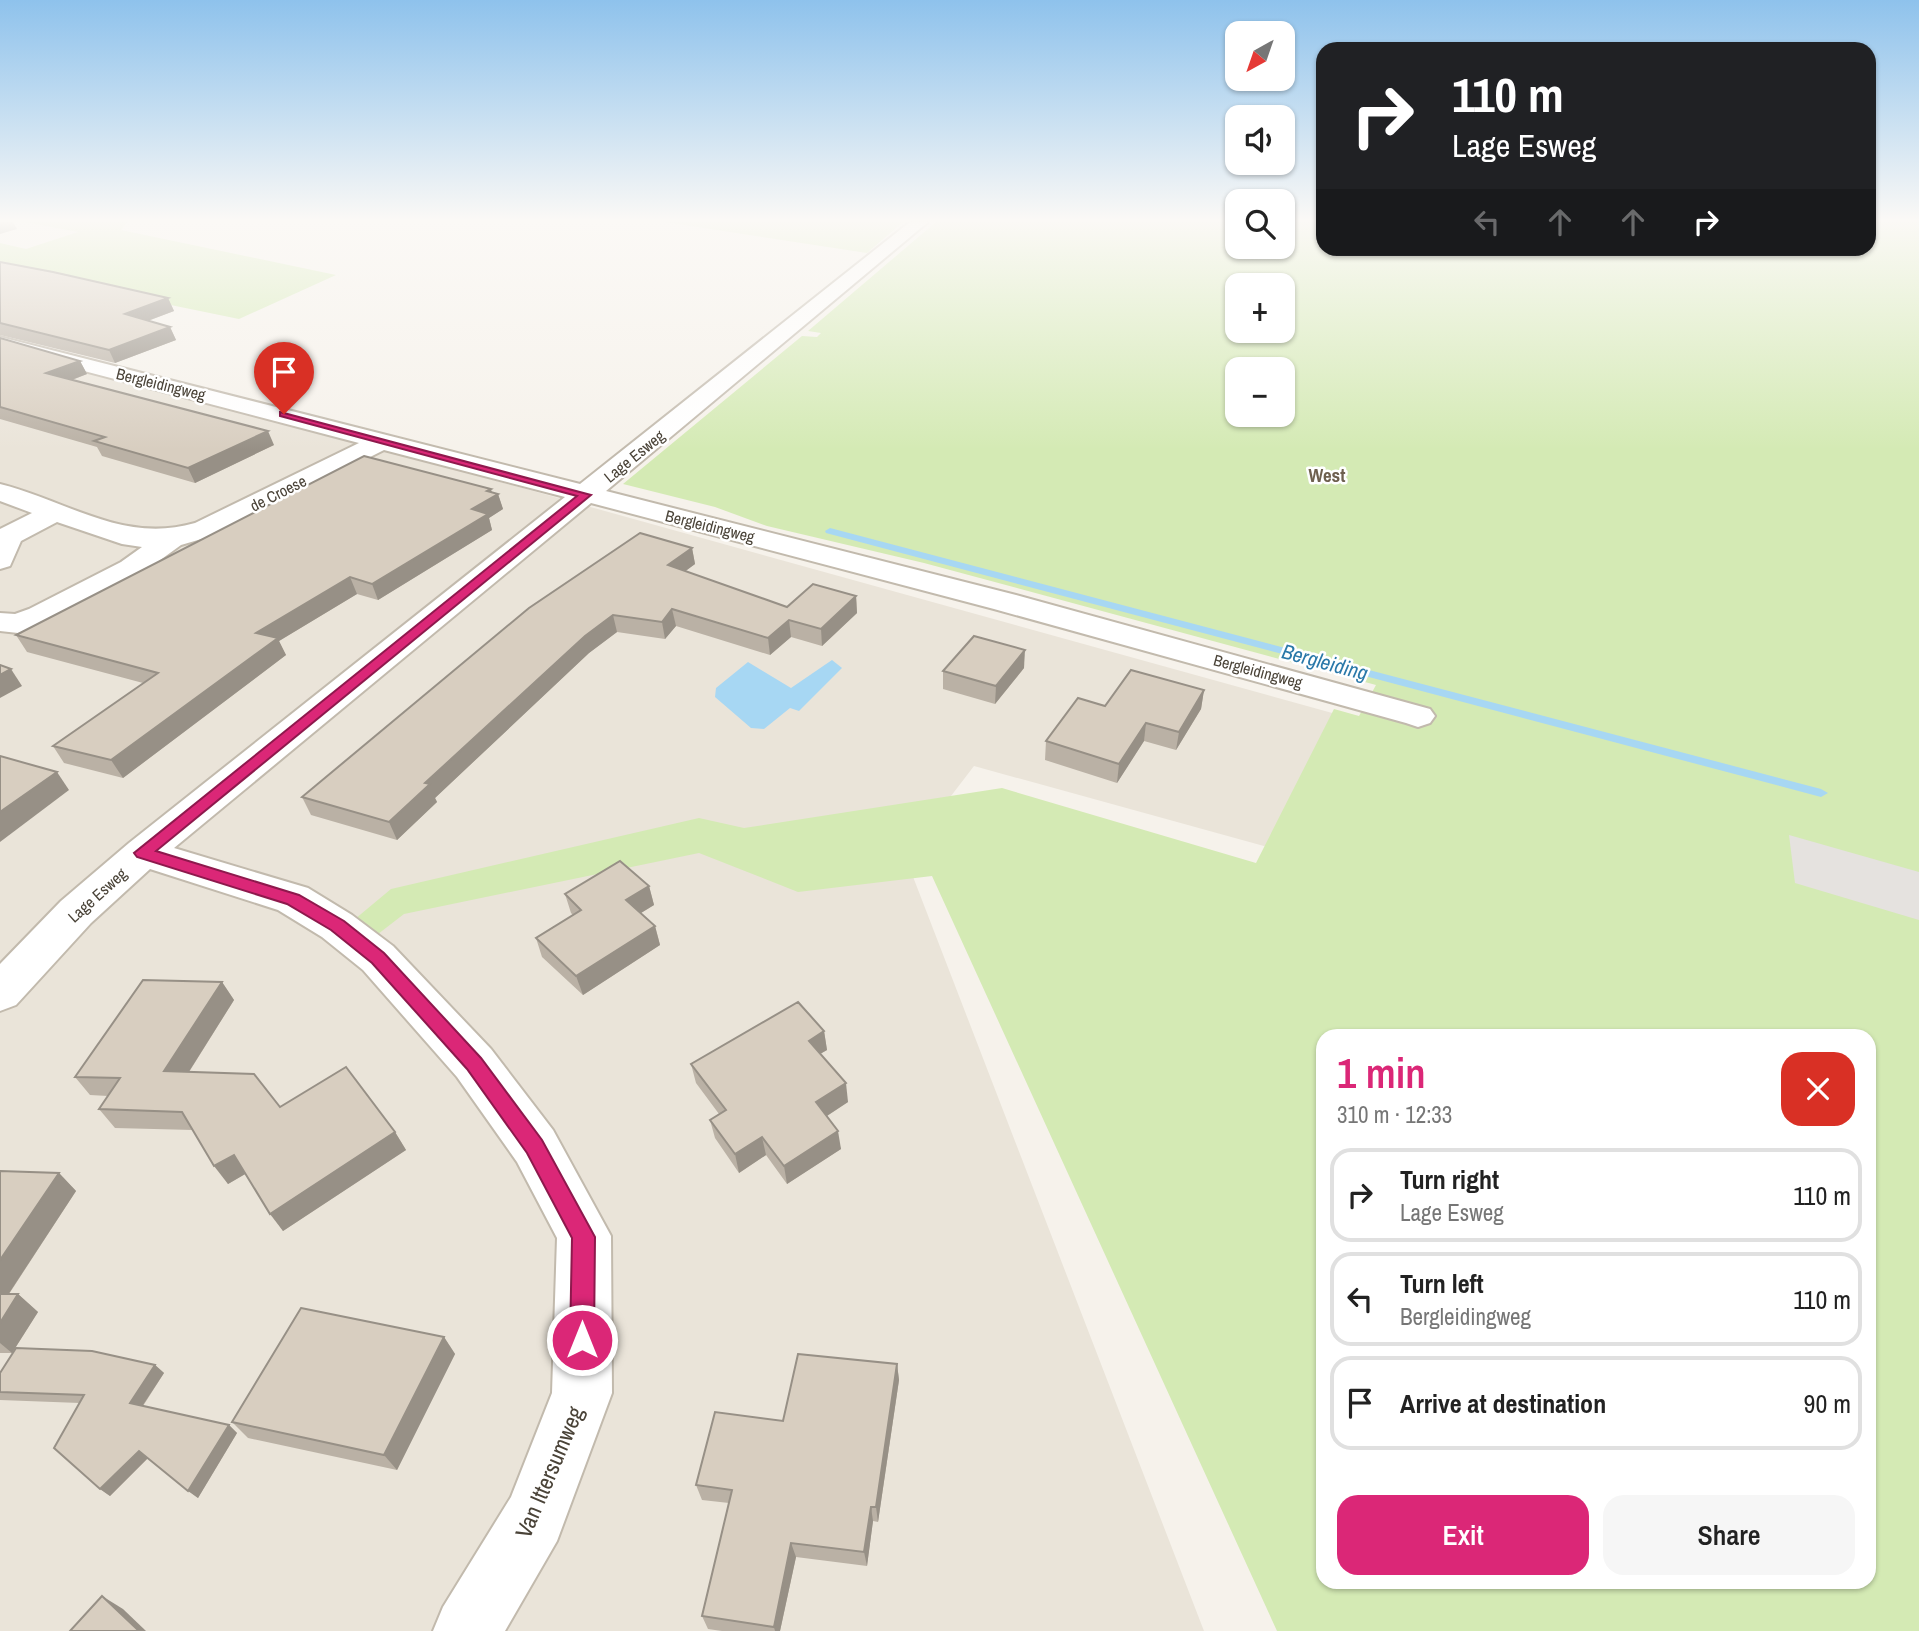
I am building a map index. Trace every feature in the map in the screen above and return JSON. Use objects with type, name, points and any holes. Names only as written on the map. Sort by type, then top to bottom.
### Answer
[{"type":"street","name":"Lage Esweg","points":[[0,993],[76,912],[143,853],[827,298]]},
{"type":"street","name":"Bergleidingweg","points":[[0,343],[1005,602],[1418,716]]},
{"type":"street","name":"de Croese","points":[[0,492],[132,538],[171,539],[205,529],[384,440]]},
{"type":"street","points":[[0,561],[9,536],[55,512]]},
{"type":"street","name":"de Croese","points":[[0,622],[18,624],[40,616],[131,568],[171,539]]},
{"type":"street","name":"Van Ittersumweg","points":[[143,853],[293,899],[337,926],[378,958],[474,1063],[535,1146],[584,1237],[582,1393],[534,1518],[467,1631]]},
{"type":"shaded area","points":[[0,343],[1343,716],[1300,856],[974,766],[905,856],[1204,1631],[0,1631]]},
{"type":"shaded area","points":[[1789,835],[1919,872],[1919,920],[1795,883]]},
{"type":"green space","points":[[137,298],[285,298],[239,319]]},
{"type":"green space","points":[[847,298],[1225,298],[1225,343],[1295,343],[1295,298],[1919,298],[1919,1631],[1277,1631],[932,876],[798,892],[699,853],[404,914],[369,941],[349,924],[391,889],[699,818],[744,828],[1002,788],[1256,863],[1334,709],[1359,716],[1376,685],[924,563],[767,526],[715,507],[623,484],[802,336],[817,337],[821,333],[808,331]]},
{"type":"water","points":[[832,660],[842,668],[799,711],[790,708],[764,729],[751,728],[715,697],[716,688],[748,662],[791,688]]},
{"type":"building","points":[[0,298],[168,298],[125,314],[170,327],[109,350],[0,323]]},
{"type":"building","points":[[0,338],[80,361],[46,373],[268,431],[188,468],[94,441],[105,437],[0,407]]},
{"type":"building","points":[[364,456],[491,489],[487,491],[498,494],[472,509],[488,514],[372,584],[350,577],[256,633],[278,638],[111,760],[53,746],[158,673],[16,635]]},
{"type":"building","points":[[640,533],[692,548],[668,565],[787,607],[813,584],[856,596],[821,629],[789,620],[768,638],[672,609],[662,622],[613,615],[585,636],[425,783],[430,784],[389,822],[302,797],[529,608]]},
{"type":"building","points":[[974,636],[1025,650],[996,686],[943,671]]},
{"type":"building","points":[[0,665],[11,669],[0,675]]},
{"type":"building","points":[[1131,670],[1204,690],[1179,732],[1146,723],[1119,764],[1046,741],[1078,698],[1105,706]]},
{"type":"building","points":[[0,756],[57,772],[0,812]]},
{"type":"building","points":[[620,861],[649,886],[626,900],[655,926],[576,976],[536,938],[581,910],[565,894]]},
{"type":"building","points":[[143,980],[222,982],[164,1071],[254,1074],[280,1107],[346,1067],[395,1132],[270,1214],[234,1155],[214,1166],[182,1112],[99,1109],[120,1078],[75,1077]]},
{"type":"building","points":[[798,1002],[824,1031],[809,1041],[846,1083],[816,1102],[838,1131],[784,1166],[762,1137],[735,1154],[710,1120],[726,1110],[691,1064]]},
{"type":"building","points":[[0,1171],[59,1173],[0,1260]]},
{"type":"building","points":[[0,1294],[18,1294],[0,1323]]},
{"type":"building","points":[[301,1308],[444,1337],[384,1455],[232,1422]]},
{"type":"building","points":[[16,1348],[92,1351],[155,1365],[130,1403],[229,1425],[188,1491],[139,1451],[100,1489],[54,1448],[84,1395],[0,1392],[0,1373]]},
{"type":"building","points":[[798,1354],[897,1364],[876,1507],[871,1507],[864,1552],[791,1543],[774,1627],[702,1616],[732,1490],[696,1485],[715,1412],[783,1421]]},
{"type":"building","points":[[102,1596],[139,1631],[70,1631]]},
{"type":"waterway","name":"Bergleiding","points":[[830,531],[1821,793]]},
{"type":"district","name":"West","points":[[1327,475]]},
{"type":"route","points":[[284,414],[586,495],[143,853],[293,899],[337,926],[378,958],[474,1063],[535,1146],[584,1237],[582,1340]]}]
